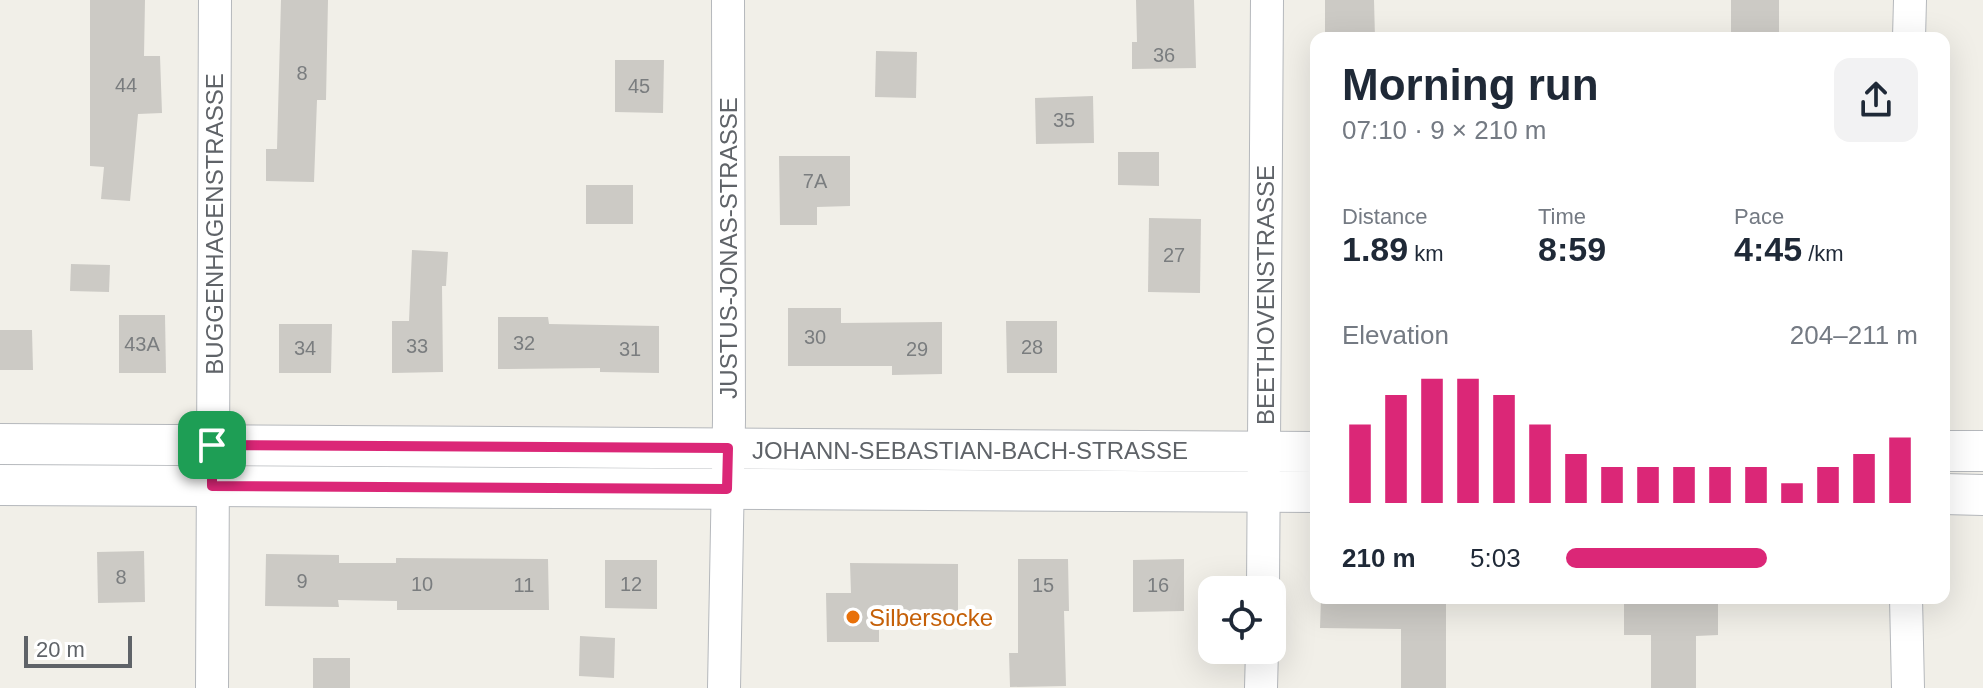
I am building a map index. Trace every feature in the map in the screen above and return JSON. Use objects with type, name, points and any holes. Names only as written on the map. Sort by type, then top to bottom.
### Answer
[{"type":"street","name":"BUGGENHAGENSTRASSE","points":[[212,688],[215,0]]},
{"type":"street","name":"JUSTUS-JONAS-STRASSE","points":[[724,688],[728,448],[728,0]]},
{"type":"street","name":"BEETHOVENSTRASSE","points":[[1263,576],[1267,0]]},
{"type":"street","points":[[1909,32],[1910,0]]},
{"type":"street","name":"JOHANN-SEBASTIAN-BACH-STRASSE","points":[[0,444],[1310,452]]},
{"type":"street","points":[[1950,451],[1983,451]]},
{"type":"street","name":"JOHANN-SEBASTIAN-BACH-STRASSE","points":[[0,485],[1310,492]]},
{"type":"street","points":[[1950,494],[1983,495]]},
{"type":"street","points":[[1906,604],[1908,688]]},
{"type":"street","points":[[1261,688],[1262,664]]},
{"type":"building","points":[[90,0],[145,0],[144,56],[160,56],[162,113],[138,114],[130,201],[101,199],[104,167],[90,166]]},
{"type":"building","points":[[281,0],[328,0],[326,100],[317,100],[314,182],[266,181],[266,149],[277,149]]},
{"type":"building","points":[[1136,0],[1194,0],[1196,68],[1132,69],[1132,42],[1137,42]]},
{"type":"building","points":[[1325,0],[1374,0],[1375,32],[1325,32]]},
{"type":"building","points":[[1731,0],[1779,0],[1779,32],[1731,32]]},
{"type":"building","points":[[876,51],[917,52],[916,98],[875,97]]},
{"type":"building","points":[[615,60],[664,60],[663,113],[615,112]]},
{"type":"building","points":[[1093,96],[1094,143],[1036,144],[1035,98]]},
{"type":"building","points":[[1118,152],[1159,152],[1159,186],[1118,185]]},
{"type":"building","points":[[779,156],[850,156],[850,206],[817,207],[817,225],[780,225]]},
{"type":"building","points":[[586,185],[633,185],[633,224],[586,224]]},
{"type":"building","points":[[1149,218],[1201,219],[1200,293],[1148,292]]},
{"type":"building","points":[[412,250],[448,252],[446,286],[442,286],[443,372],[392,373],[392,321],[409,321]]},
{"type":"building","points":[[71,264],[110,265],[109,292],[70,291]]},
{"type":"building","points":[[788,308],[841,308],[841,323],[942,322],[942,374],[892,375],[892,366],[788,366]]},
{"type":"building","points":[[119,315],[165,315],[166,373],[119,373]]},
{"type":"building","points":[[498,317],[548,317],[549,324],[659,326],[659,373],[600,372],[600,368],[498,369]]},
{"type":"building","points":[[1006,321],[1057,321],[1057,373],[1007,373]]},
{"type":"building","points":[[279,324],[332,324],[331,373],[279,373]]},
{"type":"building","points":[[0,330],[32,330],[33,370],[0,370]]},
{"type":"building","points":[[144,551],[145,602],[98,603],[97,552]]},
{"type":"building","points":[[266,554],[339,555],[339,563],[396,563],[396,558],[548,559],[549,610],[397,610],[397,601],[338,600],[339,607],[265,606]]},
{"type":"building","points":[[1018,559],[1068,559],[1069,611],[1064,611],[1066,686],[1010,687],[1009,653],[1018,653]]},
{"type":"building","points":[[1184,559],[1184,611],[1133,612],[1133,560]]},
{"type":"building","points":[[605,560],[657,560],[657,609],[605,608]]},
{"type":"building","points":[[850,563],[958,564],[958,616],[879,617],[879,642],[827,642],[826,593],[851,593]]},
{"type":"building","points":[[1321,604],[1446,604],[1446,688],[1401,688],[1401,629],[1320,628]]},
{"type":"building","points":[[1624,604],[1718,604],[1718,635],[1696,636],[1696,688],[1651,688],[1651,635],[1624,635]]},
{"type":"building","points":[[580,636],[615,638],[614,678],[579,676]]},
{"type":"building","points":[[313,658],[350,658],[350,688],[313,688]]},
{"type":"place","name":"Silbersocke","points":[[853,617]]},
{"type":"route","points":[[212,445],[728,448],[727,489],[212,486],[212,445]]}]
